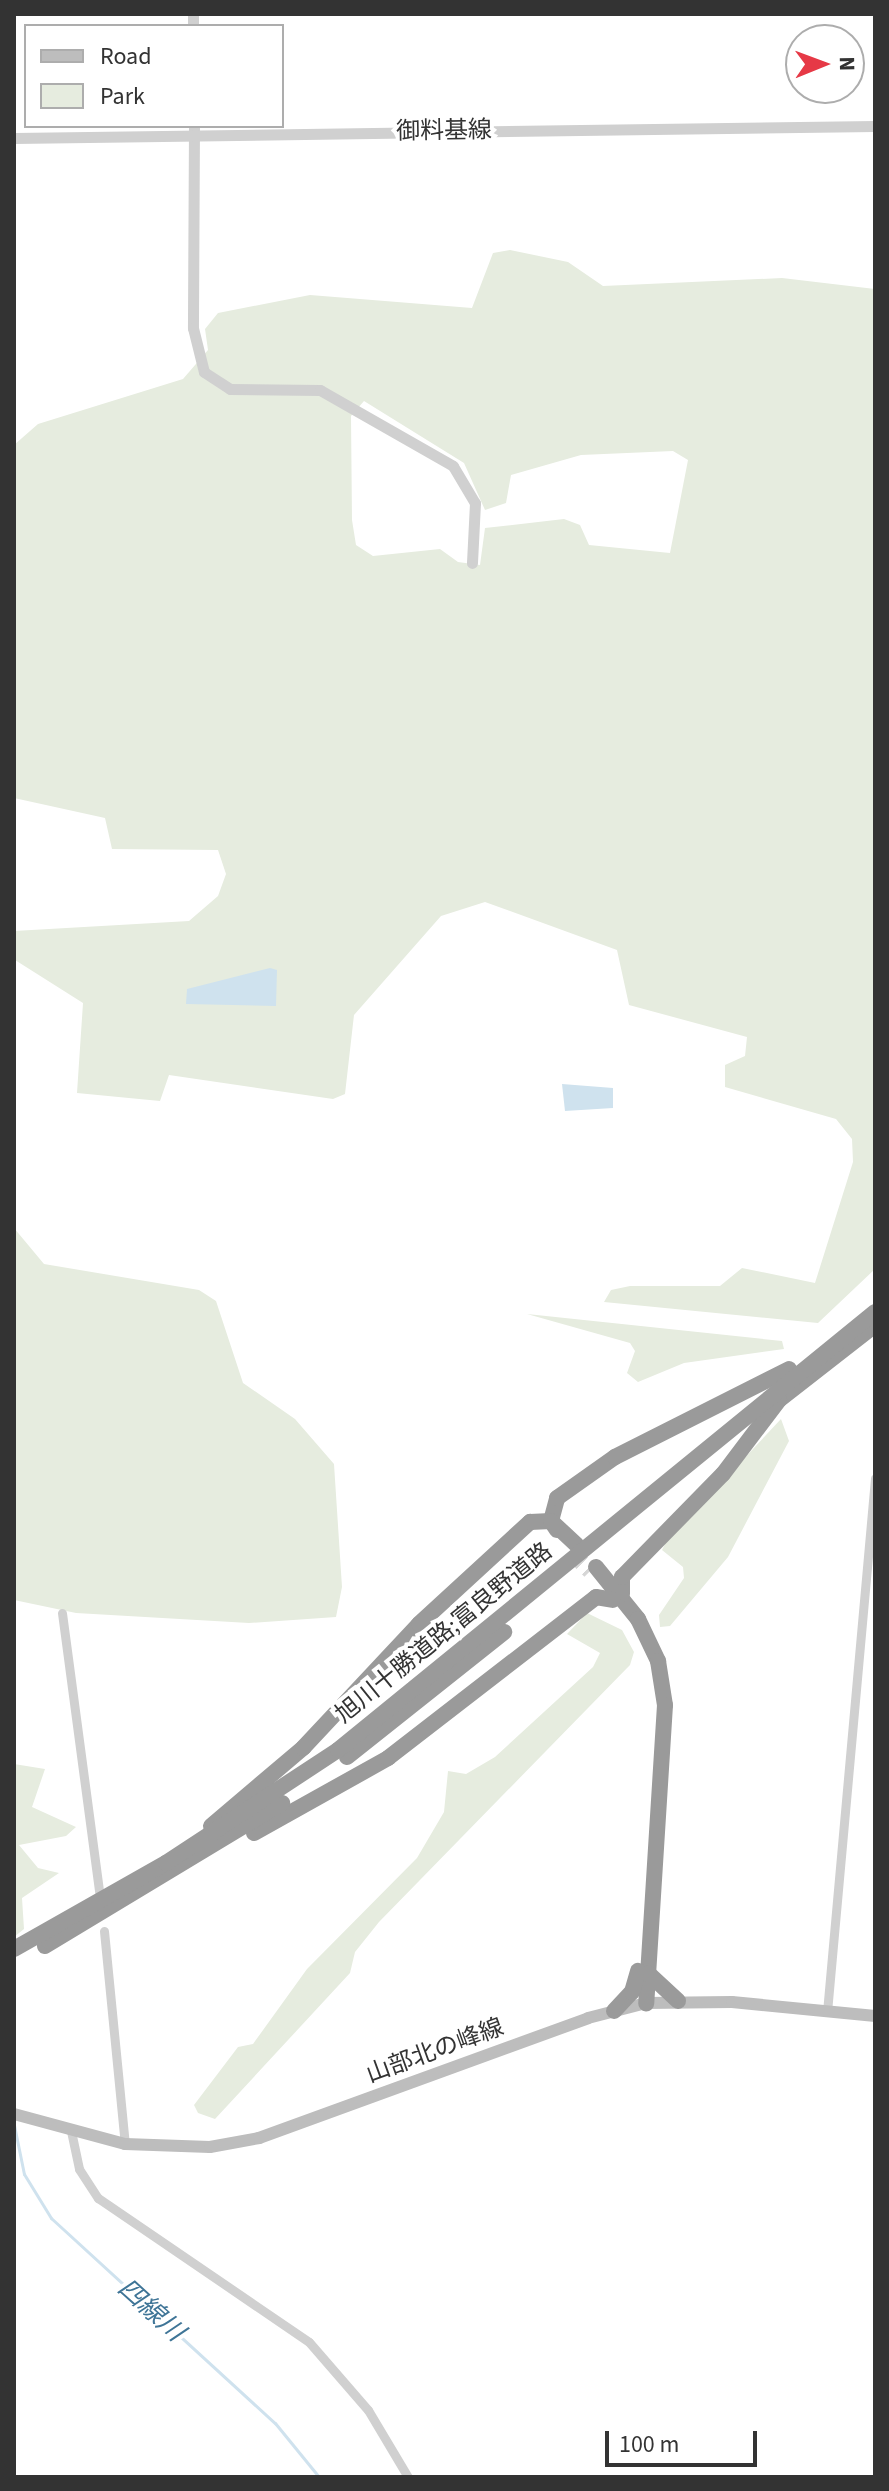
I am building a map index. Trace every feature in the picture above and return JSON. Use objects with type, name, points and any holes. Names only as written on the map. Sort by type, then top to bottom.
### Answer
[{"type":"highway","name":"旭川十勝道路;富良野道路","points":[[14,1949],[169,1869],[400,1702],[818,1354],[875,1312]]},
{"type":"highway","name":"旭川十勝道路;富良野道路","points":[[14,1960],[169,1869],[407,1712],[779,1400],[875,1325]]},
{"type":"highway","points":[[551,1521],[557,1498],[615,1457],[818,1354]]},
{"type":"highway","points":[[618,1597],[622,1577],[723,1474],[779,1400]]},
{"type":"highway","points":[[551,1521],[574,1548]]},
{"type":"highway","points":[[169,1869],[303,1748],[513,1535],[530,1522],[551,1521]]},
{"type":"highway","points":[[593,1569],[618,1597],[658,1661],[665,1705],[641,2004]]},
{"type":"highway","points":[[169,1869],[388,1758],[596,1597],[618,1597]]},
{"type":"highway","points":[[642,1971],[678,2001]]},
{"type":"highway","points":[[614,2011],[632,1992],[642,1971]]},
{"type":"main road","name":"山部北の峰線","points":[[14,2114],[125,2144],[186,2149],[259,2138],[641,2004],[678,2001],[875,2016]]},
{"type":"street","name":"御料基線","points":[[14,138],[194,130],[875,126]]},
{"type":"street","points":[[194,130],[193,328],[204,372],[230,389],[320,390],[453,466],[475,503],[472,563]]},
{"type":"street","points":[[827,2012],[875,1478]]},
{"type":"street","points":[[62,1613],[99,1892]]},
{"type":"street","points":[[104,1931],[125,2144]]},
{"type":"street","points":[[71,2131],[79,2169],[98,2198],[309,2342],[368,2410],[408,2477]]},
{"type":"green space","points":[[510,250],[568,262],[603,286],[782,278],[875,289],[875,1269],[818,1323],[604,1302],[611,1290],[630,1286],[720,1286],[742,1268],[815,1283],[853,1162],[852,1139],[836,1119],[725,1087],[725,1065],[745,1056],[747,1037],[629,1005],[617,950],[485,902],[441,916],[354,1015],[345,1094],[333,1099],[169,1075],[160,1101],[77,1093],[83,1003],[15,960],[14,931],[189,921],[218,896],[226,874],[218,850],[112,849],[105,818],[14,798],[14,445],[38,424],[183,379],[208,350],[205,329],[218,313],[310,295],[472,308],[493,253]],"holes":[[[364,401],[464,463],[485,510],[506,503],[511,475],[581,455],[673,451],[688,460],[670,553],[589,545],[580,525],[564,519],[485,528],[480,565],[458,562],[440,549],[373,556],[356,545],[352,520],[351,416]]]},
{"type":"green space","points":[[14,1228],[44,1264],[199,1290],[216,1301],[243,1383],[295,1419],[334,1464],[342,1587],[336,1617],[249,1623],[76,1613],[14,1600]]},
{"type":"green space","points":[[527,1314],[782,1341],[784,1349],[684,1363],[638,1382],[627,1373],[635,1351],[630,1343]]},
{"type":"green space","points":[[781,1419],[789,1441],[728,1557],[670,1626],[660,1627],[659,1615],[684,1578],[683,1567],[662,1550],[666,1542]]},
{"type":"green space","points":[[587,1613],[622,1630],[634,1652],[630,1665],[379,1922],[355,1952],[350,1973],[215,2119],[198,2113],[194,2105],[238,2047],[253,2044],[307,1969],[417,1858],[444,1812],[448,1771],[466,1774],[495,1757],[593,1667],[600,1653],[567,1634]]},
{"type":"green space","points":[[14,1764],[45,1769],[32,1807],[76,1827],[66,1836],[19,1845],[38,1868],[59,1873],[22,1898],[24,1929],[14,1937]]},
{"type":"water","points":[[270,968],[277,970],[276,1006],[186,1004],[187,989]]},
{"type":"water","points":[[562,1084],[613,1088],[613,1108],[565,1111]]},
{"type":"waterway","name":"四線川","points":[[14,2125],[24,2174],[51,2218],[275,2423],[319,2477]]},
{"type":"tunnel","points":[[571,1552],[590,1571]]}]
